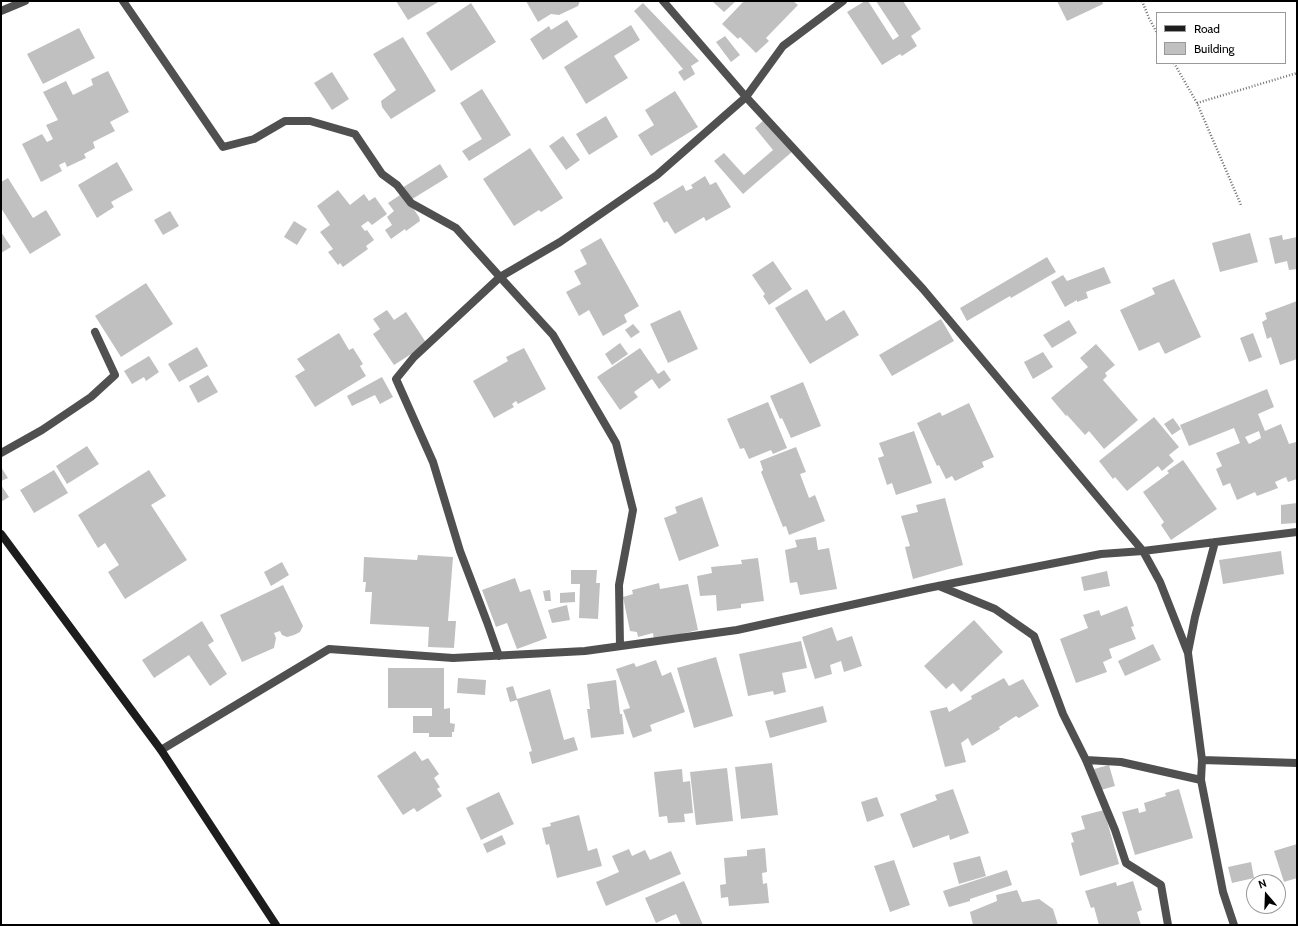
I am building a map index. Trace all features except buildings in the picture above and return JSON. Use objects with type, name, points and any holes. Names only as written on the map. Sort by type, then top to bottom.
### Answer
[{"type":"street","points":[[1,11],[26,1]]},
{"type":"street","points":[[123,1],[223,147],[254,139],[285,121],[310,121],[355,134],[382,174],[397,185],[411,203],[456,228],[553,335],[616,443],[633,510],[619,585],[620,646]]},
{"type":"street","points":[[663,1],[746,97],[923,289],[1143,551],[1160,582],[1188,653],[1202,760],[1201,780],[1223,892],[1232,924]]},
{"type":"street","points":[[499,656],[488,622],[460,550],[433,462],[396,379],[414,357],[500,278],[560,242],[657,174],[746,97],[783,46],[843,1]]},
{"type":"street","points":[[1,454],[42,430],[91,397],[115,375],[96,332]]},
{"type":"street","points":[[161,750],[329,649],[453,658],[585,652],[737,630],[939,586],[1101,554],[1143,551],[1297,532]]},
{"type":"street","points":[[1,534],[161,750],[276,925]]},
{"type":"street","points":[[1188,653],[1195,616],[1215,542]]},
{"type":"street","points":[[939,586],[995,609],[1034,636],[1064,714],[1086,760],[1115,830],[1126,863],[1161,885],[1168,925]]},
{"type":"street","points":[[1086,760],[1121,762],[1201,780]]},
{"type":"street","points":[[1202,760],[1297,764]]},
{"type":"path","points":[[1142,1],[1156,30]]},
{"type":"path","points":[[1175,64],[1197,103],[1241,205]]},
{"type":"path","points":[[1197,103],[1297,73]]}]
